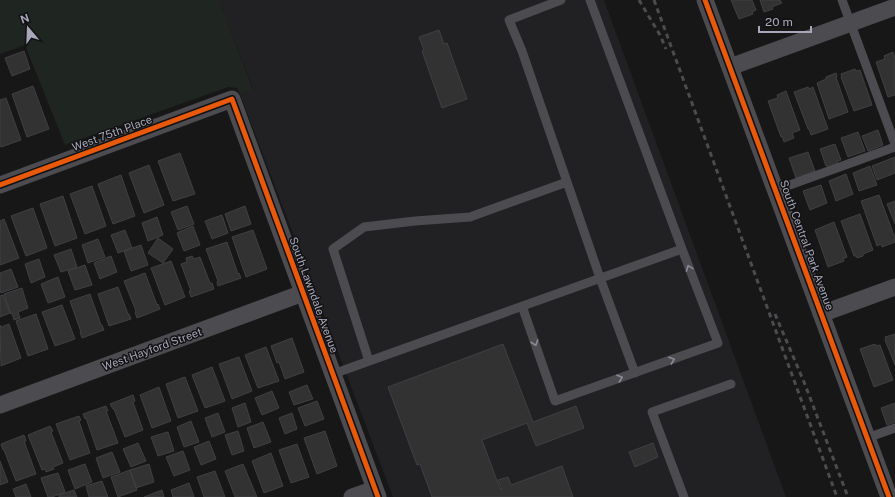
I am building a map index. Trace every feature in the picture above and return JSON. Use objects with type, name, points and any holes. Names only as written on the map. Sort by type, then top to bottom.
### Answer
[{"type":"street","name":"South Central Park Avenue","points":[[705,0],[889,497]]},
{"type":"street","points":[[730,67],[895,7]]},
{"type":"street","name":"West 75th Place","points":[[0,185],[232,99]]},
{"type":"street","name":"South Lawndale Avenue","points":[[232,99],[377,493]]},
{"type":"street","points":[[821,314],[895,287]]},
{"type":"street","name":"West Hayford Street","points":[[0,405],[303,293]]},
{"type":"street","points":[[352,497],[377,493]]},
{"type":"lane","points":[[561,0],[509,20],[522,51],[600,278],[635,373]]},
{"type":"lane","points":[[522,306],[555,401],[718,343],[590,0]]},
{"type":"lane","points":[[776,190],[895,146],[842,0]]},
{"type":"lane","points":[[369,361],[333,249],[364,227],[470,217],[567,182]]},
{"type":"lane","points":[[333,374],[682,249]]},
{"type":"lane","points":[[684,497],[652,412],[731,384]]},
{"type":"lane","points":[[867,438],[895,428]]},
{"type":"shaded area","points":[[0,0],[219,0],[253,90],[240,94],[237,88],[228,87],[65,145],[25,45],[0,54]]},
{"type":"shaded area","points":[[219,0],[604,0],[786,497],[393,497],[240,94],[253,89]]},
{"type":"building","points":[[731,0],[752,0],[756,10],[752,12],[753,14],[739,19]]},
{"type":"building","points":[[760,0],[780,0],[782,3],[772,7],[773,9],[764,12]]},
{"type":"building","points":[[439,30],[444,44],[447,43],[467,99],[442,108],[422,51],[424,50],[419,37]]},
{"type":"building","points":[[24,51],[30,69],[12,76],[5,58]]},
{"type":"building","points":[[893,52],[895,58],[895,95],[888,97],[876,62],[885,59],[884,56]]},
{"type":"building","points":[[855,69],[856,71],[860,70],[872,105],[854,111],[841,74]]},
{"type":"building","points":[[836,73],[848,112],[829,119],[817,83]]},
{"type":"building","points":[[33,86],[49,129],[27,137],[12,94]]},
{"type":"building","points":[[808,87],[809,89],[813,87],[828,129],[811,135],[794,92]]},
{"type":"building","points":[[786,91],[800,130],[792,133],[794,138],[784,142],[768,101],[778,98],[777,95]]},
{"type":"building","points":[[6,98],[21,140],[1,147],[0,100]]},
{"type":"building","points":[[878,130],[883,145],[868,151],[862,136]]},
{"type":"building","points":[[858,132],[865,151],[848,157],[841,138]]},
{"type":"building","points":[[835,144],[841,160],[837,161],[838,164],[828,167],[827,165],[826,166],[820,149]]},
{"type":"building","points":[[808,152],[815,171],[796,178],[789,158]]},
{"type":"building","points":[[180,153],[195,194],[173,201],[158,161]]},
{"type":"building","points":[[895,157],[895,173],[877,180],[872,166]]},
{"type":"building","points":[[149,165],[164,205],[144,213],[129,173]]},
{"type":"building","points":[[870,166],[877,185],[859,191],[853,173]]},
{"type":"building","points":[[846,174],[853,194],[836,201],[829,181]]},
{"type":"building","points":[[121,175],[135,216],[113,224],[98,184]]},
{"type":"building","points":[[821,185],[827,203],[810,210],[803,191]]},
{"type":"building","points":[[92,186],[106,226],[85,234],[70,194]]},
{"type":"building","points":[[879,195],[895,238],[895,242],[882,247],[881,244],[877,246],[861,201]]},
{"type":"building","points":[[63,196],[77,238],[55,246],[40,204]]},
{"type":"building","points":[[895,201],[895,224],[887,204]]},
{"type":"building","points":[[187,206],[194,224],[178,230],[171,212]]},
{"type":"building","points":[[245,206],[251,224],[231,231],[225,214]]},
{"type":"building","points":[[33,208],[47,248],[26,256],[11,216]]},
{"type":"building","points":[[860,214],[873,250],[857,258],[854,256],[841,221]]},
{"type":"building","points":[[222,215],[228,233],[212,239],[205,221]]},
{"type":"building","points":[[157,217],[163,235],[148,241],[142,223]]},
{"type":"building","points":[[4,219],[19,258],[0,265],[0,221]]},
{"type":"building","points":[[834,222],[847,257],[843,259],[844,261],[828,267],[815,230]]},
{"type":"building","points":[[193,226],[200,245],[184,251],[177,233]]},
{"type":"building","points":[[125,230],[132,248],[118,253],[111,235]]},
{"type":"building","points":[[253,230],[267,269],[246,277],[232,237]]},
{"type":"building","points":[[158,238],[173,249],[163,263],[148,253]]},
{"type":"building","points":[[98,239],[105,257],[88,263],[82,245]]},
{"type":"building","points":[[227,242],[238,274],[239,273],[241,278],[218,286],[218,281],[206,249]]},
{"type":"building","points":[[141,245],[148,265],[131,271],[124,251]]},
{"type":"building","points":[[71,249],[77,267],[61,272],[54,255]]},
{"type":"building","points":[[111,256],[117,272],[100,279],[94,263]]},
{"type":"building","points":[[192,256],[194,259],[200,257],[210,283],[212,283],[214,289],[191,297],[189,291],[191,291],[181,264],[187,262],[186,258]]},
{"type":"building","points":[[39,259],[45,277],[31,283],[25,264]]},
{"type":"building","points":[[171,261],[185,297],[165,305],[151,268]]},
{"type":"building","points":[[85,265],[92,285],[75,290],[68,271]]},
{"type":"building","points":[[11,269],[18,287],[1,293],[0,273]]},
{"type":"building","points":[[145,273],[157,305],[158,304],[160,309],[137,318],[136,311],[124,281]]},
{"type":"building","points":[[58,277],[65,297],[48,303],[41,284]]},
{"type":"building","points":[[118,287],[131,319],[109,326],[98,294]]},
{"type":"building","points":[[22,288],[28,308],[18,312],[20,318],[14,320],[4,294]]},
{"type":"building","points":[[90,294],[104,330],[82,338],[70,301]]},
{"type":"building","points":[[3,295],[10,313],[0,317],[0,296]]},
{"type":"building","points":[[62,305],[75,339],[55,346],[42,312]]},
{"type":"building","points":[[36,314],[48,349],[28,356],[16,321]]},
{"type":"building","points":[[9,324],[21,358],[1,366],[0,325],[1,327]]},
{"type":"building","points":[[895,334],[895,365],[885,337]]},
{"type":"building","points":[[292,338],[304,372],[285,379],[271,346]]},
{"type":"building","points":[[503,344],[533,422],[576,406],[584,428],[536,446],[527,423],[482,440],[500,489],[502,489],[498,480],[508,477],[511,485],[562,466],[573,497],[432,497],[420,464],[417,465],[388,387]]},
{"type":"building","points":[[875,344],[876,346],[880,345],[893,380],[874,387],[860,349]]},
{"type":"building","points":[[266,347],[279,381],[258,388],[245,355]]},
{"type":"building","points":[[239,357],[252,391],[232,399],[219,364]]},
{"type":"building","points":[[212,367],[225,401],[205,408],[192,375]]},
{"type":"building","points":[[185,377],[198,411],[178,418],[166,384]]},
{"type":"building","points":[[307,385],[313,399],[294,405],[289,392]]},
{"type":"building","points":[[159,387],[171,421],[152,428],[140,395]]},
{"type":"building","points":[[272,391],[279,408],[262,415],[255,398]]},
{"type":"building","points":[[133,395],[135,401],[133,402],[143,430],[125,437],[114,409],[110,404]]},
{"type":"building","points":[[317,401],[324,419],[305,426],[298,408]]},
{"type":"building","points":[[245,403],[251,422],[238,427],[232,408]]},
{"type":"building","points":[[895,403],[895,422],[887,425],[881,408]]},
{"type":"building","points":[[106,406],[108,411],[106,411],[118,443],[97,450],[86,418],[85,419],[83,414]]},
{"type":"building","points":[[218,413],[225,432],[212,437],[205,418]]},
{"type":"building","points":[[292,413],[297,429],[285,434],[279,418]]},
{"type":"building","points":[[79,416],[81,420],[79,421],[90,453],[70,460],[56,424]]},
{"type":"building","points":[[191,421],[199,442],[184,447],[177,427]]},
{"type":"building","points":[[263,422],[271,442],[254,448],[247,428]]},
{"type":"building","points":[[50,426],[63,463],[46,472],[45,469],[42,470],[28,435]]},
{"type":"building","points":[[238,431],[244,451],[232,455],[225,435]]},
{"type":"building","points":[[325,431],[337,466],[317,474],[304,438]]},
{"type":"building","points":[[168,432],[174,451],[158,456],[151,437]]},
{"type":"building","points":[[24,435],[26,441],[24,441],[36,474],[16,481],[1,444]]},
{"type":"building","points":[[209,441],[216,459],[201,465],[194,447]]},
{"type":"building","points":[[138,443],[146,461],[131,467],[123,449]]},
{"type":"building","points":[[653,443],[658,457],[635,467],[629,452]]},
{"type":"building","points":[[297,444],[309,477],[291,483],[279,450]]},
{"type":"building","points":[[183,451],[190,470],[174,476],[166,457]]},
{"type":"building","points":[[112,452],[120,472],[103,478],[96,458]]},
{"type":"building","points":[[271,453],[283,486],[264,493],[252,461]]},
{"type":"building","points":[[0,461],[8,482],[0,485]]},
{"type":"building","points":[[85,464],[92,482],[75,489],[68,470]]},
{"type":"building","points":[[149,464],[154,482],[136,488],[130,470]]},
{"type":"building","points":[[243,464],[257,497],[235,497],[225,471]]},
{"type":"building","points":[[130,470],[137,490],[118,497],[111,477]]},
{"type":"building","points":[[215,471],[225,497],[204,497],[197,477]]},
{"type":"building","points":[[58,473],[65,492],[48,497],[41,478]]},
{"type":"building","points":[[102,481],[108,497],[89,497],[86,486]]},
{"type":"building","points":[[189,483],[194,497],[173,497],[171,490]]},
{"type":"building","points":[[26,484],[31,497],[16,497],[13,489]]},
{"type":"building","points":[[74,490],[77,497],[59,497],[59,495]]},
{"type":"building","points":[[162,490],[164,497],[144,497]]},
{"type":"railway","points":[[639,0],[660,35],[666,49]]},
{"type":"railway","points":[[654,0],[837,497]]},
{"type":"railway","points":[[775,314],[804,382],[848,497]]},
{"type":"cycle path","points":[[705,0],[889,497]]},
{"type":"cycle path","points":[[0,185],[232,99],[378,497]]}]
